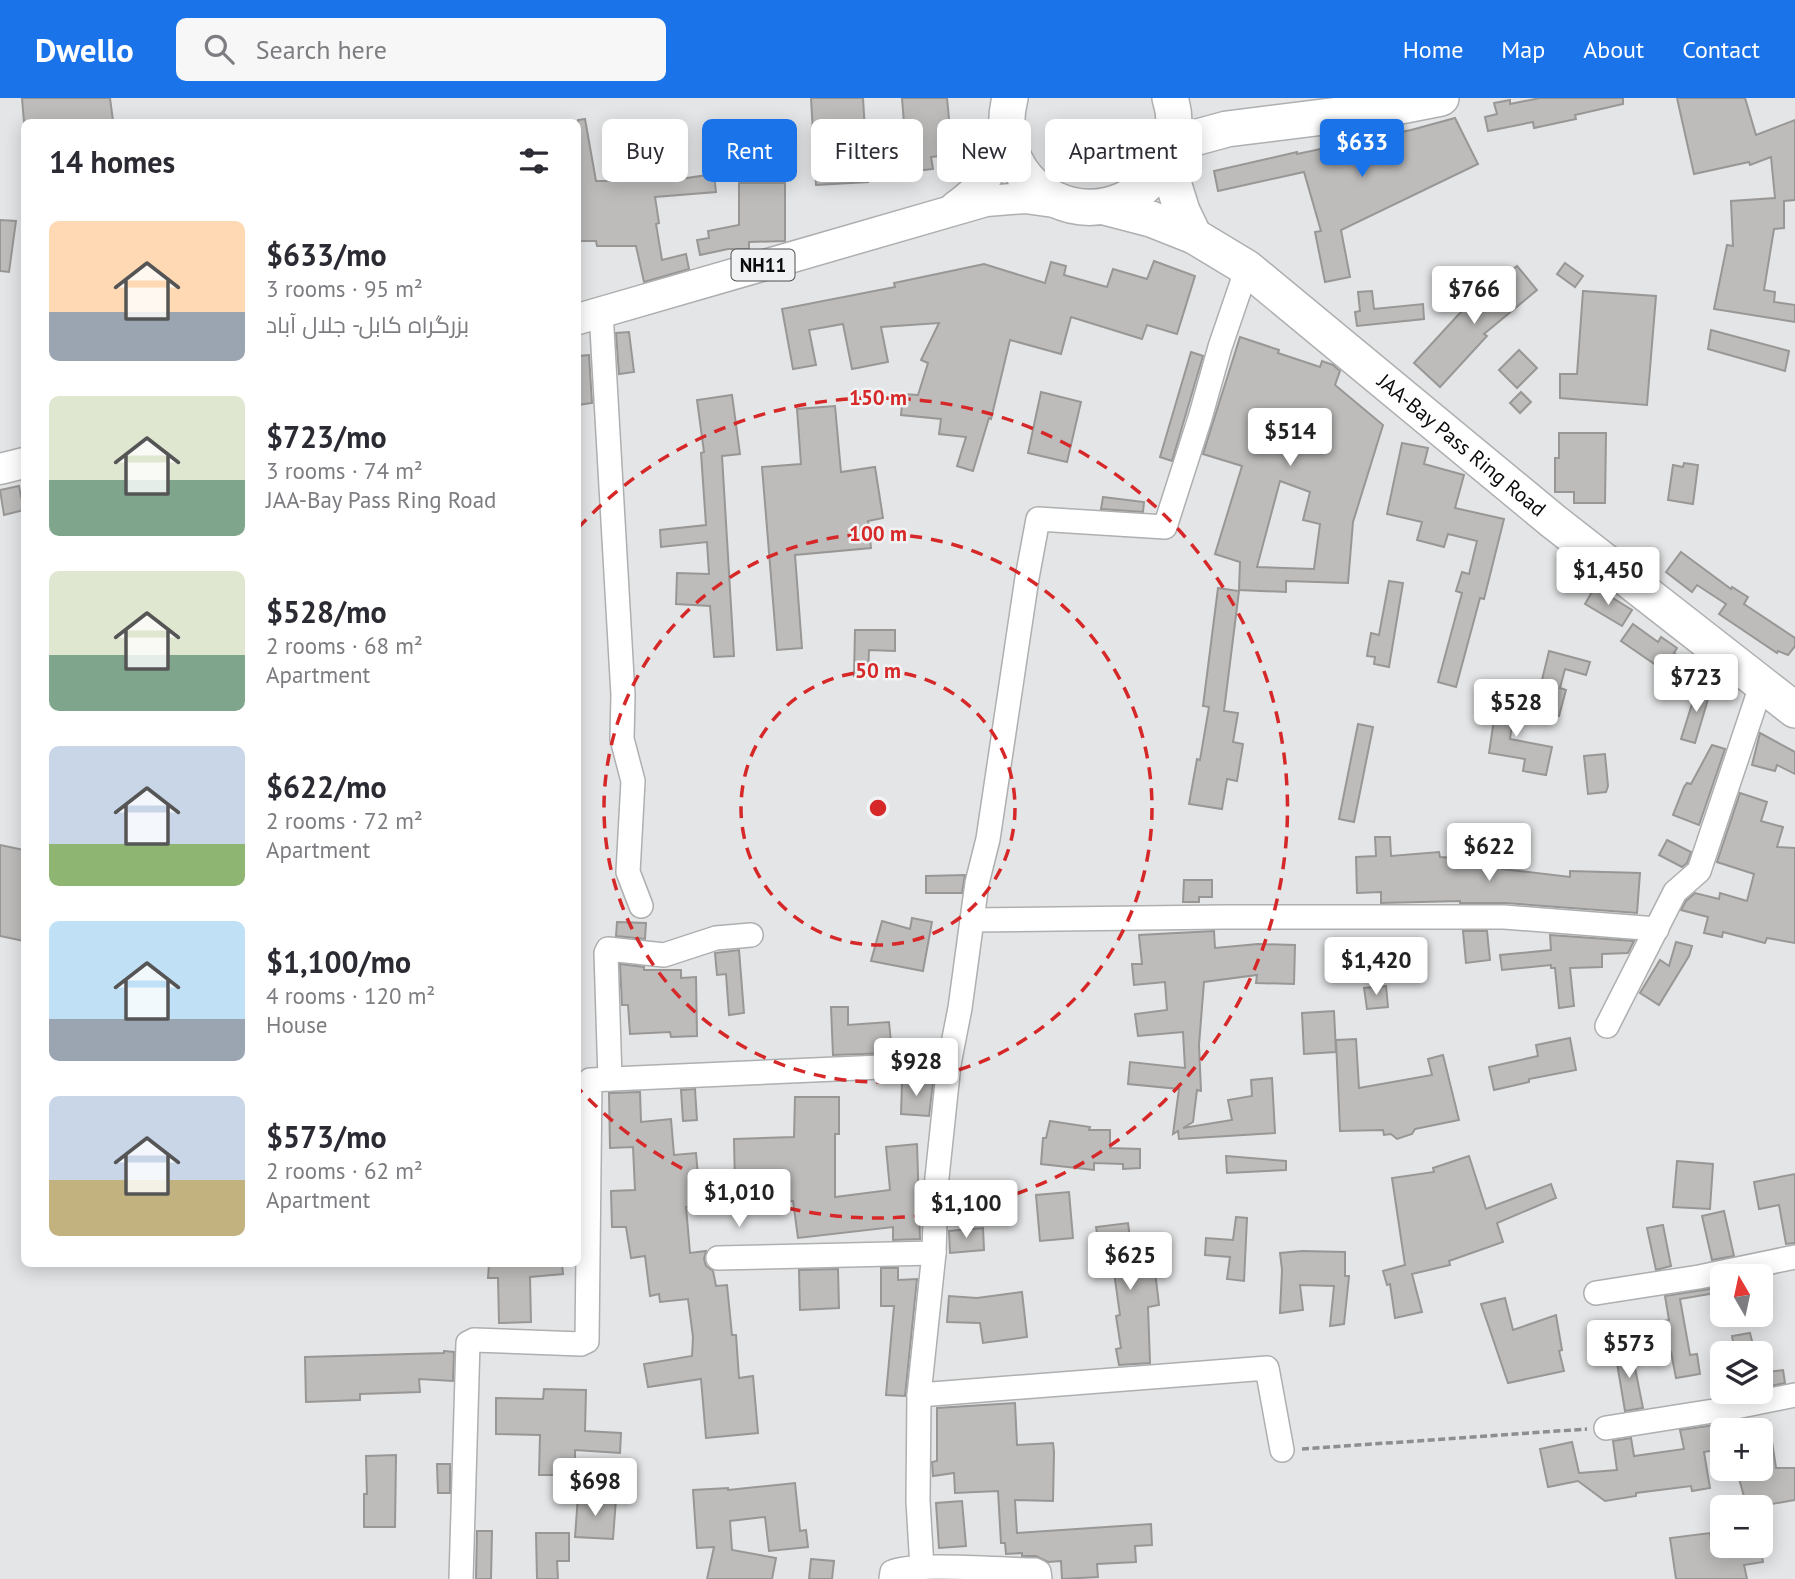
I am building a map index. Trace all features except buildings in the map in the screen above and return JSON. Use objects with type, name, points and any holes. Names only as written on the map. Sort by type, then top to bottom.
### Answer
[{"type":"highway","points":[[1006,119],[1010,98]]},
{"type":"highway","points":[[1170,98],[1173,119]]},
{"type":"highway","points":[[1202,139],[1227,130],[1380,110],[1441,98]]},
{"type":"highway","points":[[1028,182],[1042,194],[1062,204],[1083,208],[1105,206],[1130,198],[1150,182]]},
{"type":"highway","points":[[1176,182],[1182,211],[1194,236]]},
{"type":"highway","name":"JAA-Bay Pass Ring Road","points":[[1105,206],[1151,219],[1194,236],[1247,268],[1553,522],[1795,710]]},
{"type":"main road","name":"NH11","points":[[949,211],[976,192],[983,182]]},
{"type":"main road","name":"NH11","points":[[589,316],[986,201],[1025,198],[1062,204]]},
{"type":"main road","points":[[0,469],[21,464]]},
{"type":"street","points":[[922,1568],[918,1501],[919,1395],[934,1253],[936,1187],[950,1064],[977,883],[988,839],[1038,519],[1165,527],[1247,268]]},
{"type":"street","points":[[589,316],[623,695],[622,739],[633,781],[628,872],[641,906]]},
{"type":"street","points":[[1607,1026],[1675,892],[1699,871],[1762,683]]},
{"type":"street","points":[[972,920],[1504,918],[1657,929]]},
{"type":"street","points":[[610,1079],[608,949],[664,955],[716,938],[751,936]]},
{"type":"street","points":[[461,1579],[468,1343],[474,1340],[581,1344],[587,1341],[589,1082],[593,1078],[950,1064]]},
{"type":"street","points":[[718,1258],[934,1253]]},
{"type":"street","points":[[1596,1293],[1699,1277],[1795,1257]]},
{"type":"street","points":[[919,1395],[1267,1368],[1282,1450]]},
{"type":"street","points":[[1606,1428],[1795,1395]]},
{"type":"street","points":[[891,1579],[892,1572],[897,1570],[922,1568],[1034,1570],[1039,1572],[1040,1579]]},
{"type":"path","points":[[1282,1450],[1606,1428]]}]
